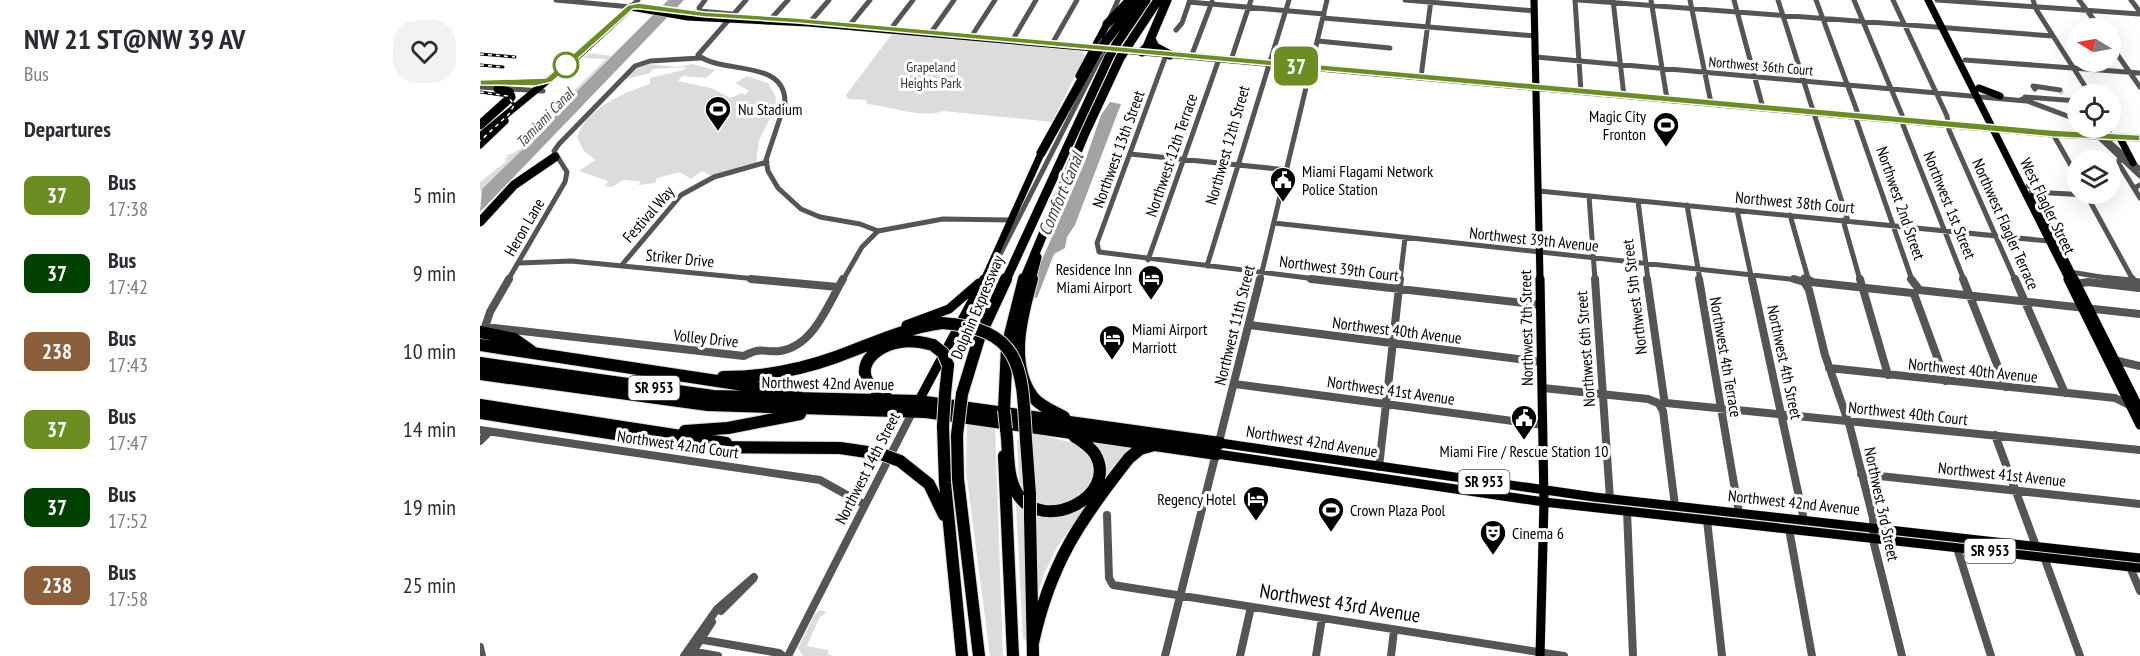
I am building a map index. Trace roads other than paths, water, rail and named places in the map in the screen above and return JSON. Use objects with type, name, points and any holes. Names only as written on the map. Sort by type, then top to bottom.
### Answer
[{"type":"highway","points":[[1107,24],[1130,0]]},
{"type":"highway","points":[[1041,153],[1102,50],[1138,0]]},
{"type":"highway","name":"Dolphin Expressway","points":[[979,656],[958,479],[957,435],[962,394],[971,358],[1102,50],[1118,43],[1146,0]]},
{"type":"highway","name":"Dolphin Expressway","points":[[1005,429],[1005,352],[1012,312],[1042,232],[1120,58],[1158,0]]},
{"type":"highway","points":[[1143,52],[1151,39],[1167,0]]},
{"type":"highway","points":[[1151,39],[1155,47],[1168,55]]},
{"type":"highway","points":[[480,123],[511,97],[509,92],[498,89]]},
{"type":"highway","points":[[480,222],[533,168],[555,157]]},
{"type":"highway","points":[[1042,232],[1023,314],[1021,369],[1025,384],[1035,399],[1076,422]]},
{"type":"highway","points":[[669,373],[721,377],[751,376],[811,366],[908,328],[942,323],[962,324],[985,331],[1010,350],[1021,374],[1030,517],[1033,650]]},
{"type":"highway","points":[[480,332],[513,339],[533,353]]},
{"type":"highway","points":[[901,400],[877,393],[868,387],[864,374],[867,364],[879,350],[898,341],[915,340],[933,345],[943,353],[948,365],[943,426],[949,536],[962,656]]},
{"type":"highway","points":[[480,347],[501,348],[829,398]]},
{"type":"highway","name":"Northwest 42nd Avenue","points":[[480,363],[693,394],[755,398],[901,400],[915,406],[1066,432],[1157,445],[1219,449]]},
{"type":"highway","name":"Northwest 42nd Avenue","points":[[480,374],[678,403],[840,411],[915,406],[1076,422],[1219,449]]},
{"type":"highway","points":[[481,408],[700,447],[849,449],[881,454],[900,461],[920,474],[933,490],[942,508],[949,536]]},
{"type":"highway","points":[[481,408],[777,448]]},
{"type":"highway","points":[[645,429],[714,430],[799,414],[840,411]]},
{"type":"highway","points":[[1005,429],[1017,494],[1034,509],[1048,512],[1065,510],[1078,504],[1093,490],[1100,476],[1100,460],[1095,450],[1066,432]]},
{"type":"highway","points":[[1005,429],[1013,656]]},
{"type":"highway","points":[[1033,650],[1046,587],[1066,543],[1131,456],[1144,448],[1157,445]]},
{"type":"main road","name":"West Flagler Street","points":[[1929,0],[1965,60],[1998,128],[2032,189],[2040,212],[2076,284],[2119,397],[2129,405],[2140,425]]},
{"type":"main road","name":"West Flagler Street","points":[[1935,0],[1946,29],[1998,128],[2048,241],[2140,410]]},
{"type":"main road","name":"Northwest 7th Street","points":[[1535,6],[1544,425],[1540,654]]},
{"type":"main road","points":[[631,7],[655,10]]},
{"type":"main road","points":[[480,145],[631,7],[675,13],[1052,44],[2067,135]]},
{"type":"main road","points":[[620,17],[643,10]]},
{"type":"main road","points":[[1102,50],[1107,24]]},
{"type":"main road","points":[[480,136],[540,91]]},
{"type":"main road","points":[[1982,96],[1999,98]]},
{"type":"main road","points":[[1982,96],[1999,98]]},
{"type":"main road","points":[[2111,138],[2140,140]]},
{"type":"main road","points":[[2122,139],[2133,163]]},
{"type":"main road","name":"Northwest 14th Street","points":[[915,406],[976,295],[1041,153]]},
{"type":"main road","points":[[2029,201],[2040,212]]},
{"type":"main road","points":[[2048,241],[2060,252]]},
{"type":"main road","points":[[751,376],[815,361],[894,329],[937,315],[958,303],[981,280]]},
{"type":"main road","name":"Northwest 42nd Avenue","points":[[1219,449],[1379,467],[1627,511],[1789,530],[1874,533],[2036,546],[2140,558]]},
{"type":"main road","name":"Northwest 42nd Avenue","points":[[1219,449],[1376,478],[1544,496],[1610,499],[1804,520],[1957,548],[2135,568]]},
{"type":"main road","points":[[1358,475],[1373,472],[1379,467]]},
{"type":"main road","points":[[1376,478],[1398,470]]},
{"type":"main road","points":[[1654,514],[1668,511],[1674,506]]},
{"type":"main road","points":[[1707,520],[1713,514],[1728,512]]},
{"type":"main road","points":[[2044,557],[2047,552],[2057,548]]},
{"type":"street","points":[[556,0],[631,7],[638,0]]},
{"type":"street","points":[[705,0],[699,8],[703,12],[730,17]]},
{"type":"street","points":[[700,58],[701,49],[746,0]]},
{"type":"street","points":[[769,21],[788,0]]},
{"type":"street","points":[[809,23],[829,0]]},
{"type":"street","points":[[848,27],[870,0]]},
{"type":"street","points":[[890,30],[913,0]]},
{"type":"street","points":[[930,34],[954,0]]},
{"type":"street","points":[[971,38],[995,0]]},
{"type":"street","points":[[1012,41],[1036,0]]},
{"type":"street","points":[[1052,44],[1077,0]]},
{"type":"street","points":[[1107,24],[1118,0]]},
{"type":"street","points":[[1231,60],[1251,0]]},
{"type":"street","name":"Northwest 12th Street","points":[[1207,266],[1289,0]]},
{"type":"street","name":"Northwest 11th Street","points":[[1165,656],[1288,170],[1327,0]]},
{"type":"street","points":[[1405,0],[1489,5]]},
{"type":"street","points":[[1447,0],[1508,7],[1535,6]]},
{"type":"street","points":[[1581,92],[1577,0],[1652,3],[1783,17],[2053,36]]},
{"type":"street","points":[[1690,0],[1711,103]]},
{"type":"street","points":[[1734,0],[1763,108]]},
{"type":"street","points":[[1778,0],[1814,112],[1888,375]]},
{"type":"street","name":"Northwest 2nd Street","points":[[1816,0],[1857,111],[1856,116],[1946,381]]},
{"type":"street","name":"Northwest 1st Street","points":[[1854,0],[1892,89],[1944,230],[2006,387]]},
{"type":"street","name":"Northwest Flagler Terrace","points":[[1893,0],[1936,93],[2065,393]]},
{"type":"street","points":[[1935,0],[2140,13]]},
{"type":"street","points":[[2033,0],[2067,58]]},
{"type":"street","points":[[2079,0],[2092,18]]},
{"type":"street","points":[[2131,0],[2140,13]]},
{"type":"street","points":[[1176,30],[1182,23],[1190,1],[1535,36]]},
{"type":"street","points":[[1421,77],[1431,1]]},
{"type":"street","points":[[1613,1],[1624,96]]},
{"type":"street","points":[[1191,57],[1212,2]]},
{"type":"street","points":[[1652,3],[1667,99]]},
{"type":"street","points":[[1318,41],[1390,48]]},
{"type":"street","name":"Northwest 14th Street","points":[[976,295],[998,261],[1102,50]]},
{"type":"street","name":"Northwest 13th Street","points":[[1099,252],[1097,243],[1168,55]]},
{"type":"street","name":"Northwest 36th Court","points":[[1536,57],[1982,96]]},
{"type":"street","points":[[555,157],[554,151],[559,144],[635,66],[649,61],[675,63],[700,58],[712,64],[759,71],[773,76],[785,89],[786,99],[769,139],[766,162],[776,187],[801,209],[827,219],[870,226],[878,231],[920,221],[948,218],[1009,220]]},
{"type":"street","name":"Northwest 12th Terrace","points":[[1149,260],[1219,59]]},
{"type":"street","points":[[1965,60],[2067,68]]},
{"type":"street","points":[[2121,60],[2140,87]]},
{"type":"street","points":[[2119,72],[2140,73]]},
{"type":"street","points":[[2060,90],[2033,86],[2057,110],[2067,115]]},
{"type":"street","points":[[480,87],[540,91]]},
{"type":"street","points":[[480,92],[511,97]]},
{"type":"street","points":[[1999,98],[2044,99]]},
{"type":"street","points":[[1999,98],[2067,99]]},
{"type":"street","points":[[2019,98],[2026,100]]},
{"type":"street","points":[[2053,134],[2067,159]]},
{"type":"street","points":[[2101,138],[2140,176]]},
{"type":"street","points":[[2101,138],[2140,169]]},
{"type":"street","points":[[1130,153],[1288,170]]},
{"type":"street","name":"Heron Lane","points":[[490,312],[520,263],[568,174],[567,168],[555,157]]},
{"type":"street","points":[[2122,160],[2119,160],[2119,165],[2140,198]]},
{"type":"street","points":[[2122,160],[2133,163]]},
{"type":"street","name":"Festival Way","points":[[621,266],[681,195],[714,177],[766,162]]},
{"type":"street","points":[[2136,191],[2136,187],[2140,184]]},
{"type":"street","points":[[2032,189],[2067,192]]},
{"type":"street","name":"Northwest 38th Court","points":[[1539,191],[2048,241]]},
{"type":"street","name":"Northwest 6th Street","points":[[1589,196],[1610,499]]},
{"type":"street","name":"Northwest 5th Street","points":[[1638,201],[1674,506]]},
{"type":"street","points":[[2092,204],[2138,285]]},
{"type":"street","name":"Northwest 4th Terrace","points":[[1687,205],[1739,513]]},
{"type":"street","name":"Northwest 4th Street","points":[[1737,210],[1804,520]]},
{"type":"street","name":"Northwest 3rd Street","points":[[1790,215],[1829,368],[1847,420],[1861,474],[1902,656]]},
{"type":"street","name":"Northwest 39th Avenue","points":[[1274,223],[1594,259],[2140,314]]},
{"type":"street","name":"Volley Drive","points":[[490,312],[485,323],[488,329],[744,356],[757,350],[781,351],[809,337],[862,247],[878,231]]},
{"type":"street","points":[[1379,467],[1405,238]]},
{"type":"street","name":"Northwest 39th Court","points":[[1099,252],[1149,260],[1541,305]]},
{"type":"street","name":"Striker Drive","points":[[520,263],[559,261],[838,287]]},
{"type":"street","points":[[2070,272],[2138,285]]},
{"type":"street","points":[[2076,284],[2088,282],[2138,285]]},
{"type":"street","name":"Northwest 40th Avenue","points":[[1249,325],[1542,362]]},
{"type":"street","points":[[2116,364],[2140,366]]},
{"type":"street","name":"Northwest 40th Avenue","points":[[1829,368],[2119,397]]},
{"type":"street","name":"Northwest 41st Avenue","points":[[1235,384],[1544,425]]},
{"type":"street","name":"Northwest 40th Court","points":[[1543,388],[2140,450]]},
{"type":"street","name":"Northwest 14th Street","points":[[788,656],[915,406]]},
{"type":"street","points":[[480,441],[484,431]]},
{"type":"street","name":"Northwest 42nd Court","points":[[484,431],[820,480],[831,484],[849,498],[865,505]]},
{"type":"street","points":[[1995,435],[2036,546]]},
{"type":"street","name":"Northwest 41st Avenue","points":[[1861,474],[2140,504]]},
{"type":"street","points":[[1627,511],[1633,656]]},
{"type":"street","name":"Northwest 43rd Avenue","points":[[1107,515],[1111,583],[1540,654],[1564,656]]},
{"type":"street","points":[[1707,520],[1722,656]]},
{"type":"street","points":[[1789,530],[1812,656]]},
{"type":"street","points":[[1957,548],[1991,656]]},
{"type":"street","points":[[2044,557],[2080,656]]},
{"type":"street","points":[[2135,568],[2140,591]]},
{"type":"street","points":[[698,639],[716,617],[748,587],[754,577],[717,609],[698,639],[689,654],[720,656],[722,649],[729,644]]},
{"type":"street","points":[[1240,656],[1251,607]]},
{"type":"street","points":[[1316,656],[1322,618]]},
{"type":"street","points":[[1391,656],[1394,630]]},
{"type":"street","points":[[698,639],[779,653],[783,656]]},
{"type":"street","points":[[480,647],[482,656]]},
{"type":"tunnel","points":[[2060,90],[2064,96]]},
{"type":"railway","points":[[480,54],[515,57]]},
{"type":"railway","points":[[480,65],[503,67]]},
{"type":"railway","points":[[480,92],[508,96],[514,105],[509,114],[480,141]]},
{"type":"place","name":"Nu Stadium","points":[[718,132]]},
{"type":"place","name":"Magic City Fronton","points":[[1666,148]]},
{"type":"place","name":"Miami Flagami Network Police Station","points":[[1283,203]]},
{"type":"place","name":"Residence Inn Miami Airport","points":[[1151,301]]},
{"type":"place","name":"Miami Airport Marriott","points":[[1112,361]]},
{"type":"place","name":"Miami Fire / Rescue Station 10","points":[[1524,441]]},
{"type":"place","name":"Regency Hotel","points":[[1256,522]]},
{"type":"place","name":"Crown Plaza Pool","points":[[1331,533]]},
{"type":"place","name":"Cinema 6","points":[[1493,556]]},
{"type":"park label","name":"Grapeland Heights Park","points":[[931,76]]},
{"type":"water label","name":"Tamiami Canal","points":[[545,118]]},
{"type":"water label","name":"Comfort Canal","points":[[1061,194]]}]
